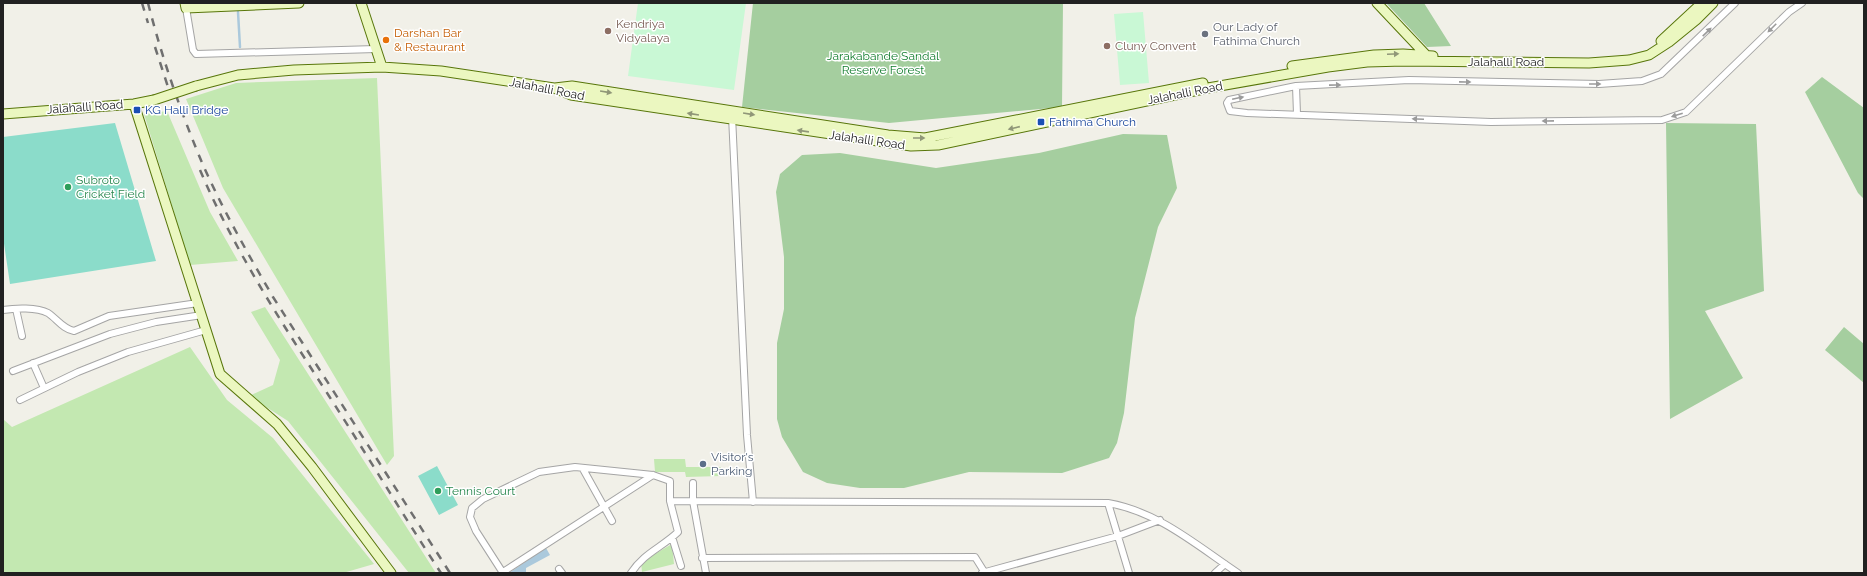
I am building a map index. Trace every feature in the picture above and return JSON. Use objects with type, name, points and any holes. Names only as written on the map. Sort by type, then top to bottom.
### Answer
[{"type":"main road","points":[[185,5],[299,3]]},
{"type":"main road","points":[[361,3],[382,68]]},
{"type":"main road","points":[[1377,3],[1427,59]]},
{"type":"main road","name":"Jalahalli Road","points":[[3,114],[134,104],[154,100],[196,86],[238,75],[294,70],[382,68],[441,71],[554,88],[571,95],[732,116],[911,146],[938,145],[988,130],[1287,73],[1367,62],[1427,59],[1591,60],[1629,57],[1646,51],[1664,40],[1702,3]]},
{"type":"main road","name":"Jalahalli Road","points":[[1427,59],[1589,63],[1629,60],[1649,55],[1669,42],[1714,3]]},
{"type":"main road","points":[[134,104],[220,374],[276,424],[312,467],[391,573]]},
{"type":"street","points":[[1735,3],[1661,74],[1642,81],[1599,84],[1409,80],[1296,86],[1229,100],[1227,103],[1230,111],[1491,122],[1662,120],[1686,112],[1789,12],[1802,3]]},
{"type":"street","points":[[185,5],[193,50],[196,54],[376,49]]},
{"type":"street","points":[[1296,86],[1296,114]]},
{"type":"street","points":[[732,116],[747,435],[753,502]]},
{"type":"street","points":[[3,310],[16,309],[46,312],[69,330],[74,332],[109,316],[198,303]]},
{"type":"street","points":[[16,309],[22,336]]},
{"type":"street","points":[[13,372],[33,363],[119,332],[156,322],[202,315]]},
{"type":"street","points":[[20,400],[78,372],[128,352],[206,330]]},
{"type":"street","points":[[33,363],[44,388]]},
{"type":"street","points":[[631,573],[638,561],[678,532],[670,501],[670,481],[653,476],[575,467],[539,472],[483,499],[472,508],[470,516],[476,531],[503,572],[653,476]]},
{"type":"street","points":[[582,469],[612,521]]},
{"type":"street","points":[[692,483],[693,501],[702,558],[706,573]]},
{"type":"street","points":[[670,501],[1108,503],[1128,506],[1160,520],[1238,573]]},
{"type":"street","points":[[1108,503],[1129,573]]},
{"type":"street","points":[[702,558],[974,557],[983,573],[1118,536],[1160,520]]},
{"type":"street","points":[[672,537],[681,566]]},
{"type":"street","points":[[1215,573],[1225,564]]},
{"type":"green space","points":[[638,3],[746,3],[734,90],[628,76]]},
{"type":"green space","name":"Jarakabande Sandal Reserve Forest","points":[[753,3],[1063,3],[1062,107],[889,123],[742,107]]},
{"type":"green space","points":[[1386,3],[1424,3],[1451,46],[1427,47]]},
{"type":"green space","points":[[1143,12],[1149,83],[1120,85],[1114,14]]},
{"type":"green space","points":[[1822,77],[1864,108],[1864,199],[1858,193],[1805,92]]},
{"type":"green space","points":[[377,78],[394,456],[387,465],[223,188],[186,99],[236,83]]},
{"type":"green space","points":[[167,111],[210,212],[238,261],[190,265],[144,114]]},
{"type":"green space","points":[[1666,123],[1756,124],[1764,291],[1705,311],[1743,378],[1670,419]]},
{"type":"green space","points":[[1123,134],[1167,135],[1177,188],[1158,227],[1135,318],[1124,413],[1117,443],[1109,458],[1062,473],[969,472],[904,488],[860,488],[827,483],[803,472],[782,437],[777,419],[777,343],[784,309],[784,257],[776,192],[780,174],[802,155],[840,153],[936,168],[1039,153]]},
{"type":"green space","points":[[265,307],[436,573],[409,573],[288,421],[249,396],[273,385],[280,360],[251,312]]},
{"type":"green space","points":[[1844,327],[1864,344],[1864,383],[1825,350]]},
{"type":"green space","points":[[190,347],[227,400],[273,438],[374,564],[343,573],[3,573],[3,419],[12,427]]},
{"type":"green space","points":[[654,459],[685,459],[686,467],[721,467],[721,476],[686,477],[685,472],[655,472]]},
{"type":"green space","points":[[672,544],[674,564],[642,572],[641,562]]},
{"type":"shaded area","name":"Subroto Cricket Field","points":[[115,123],[156,261],[10,284],[3,237],[3,137]]},
{"type":"shaded area","name":"Tennis Court","points":[[437,466],[458,505],[439,515],[418,476]]},
{"type":"shaded area","points":[[546,548],[550,555],[526,568],[526,573],[509,573]]},
{"type":"waterway","points":[[238,12],[240,47]]},
{"type":"railway","points":[[142,3],[148,23]]},
{"type":"railway","points":[[148,3],[172,85],[203,165],[227,215],[273,297],[450,573]]},
{"type":"railway","points":[[155,47],[169,90]]},
{"type":"railway","points":[[200,170],[213,200],[260,286],[441,573]]},
{"type":"place","name":"Kendriya Vidyalaya","points":[[608,31]]},
{"type":"place","name":"Our Lady of Fathima Church","points":[[1205,34]]},
{"type":"place","name":"Darshan Bar & Restaurant","points":[[386,40]]},
{"type":"place","name":"Cluny Convent","points":[[1107,46]]},
{"type":"place","name":"KG Halli Bridge","points":[[137,110]]},
{"type":"place","name":"Fathima Church","points":[[1041,122]]},
{"type":"place","name":"Subroto Cricket Field","points":[[68,187]]},
{"type":"place","name":"Visitor's Parking","points":[[703,464]]},
{"type":"place","name":"Tennis Court","points":[[438,491]]}]
